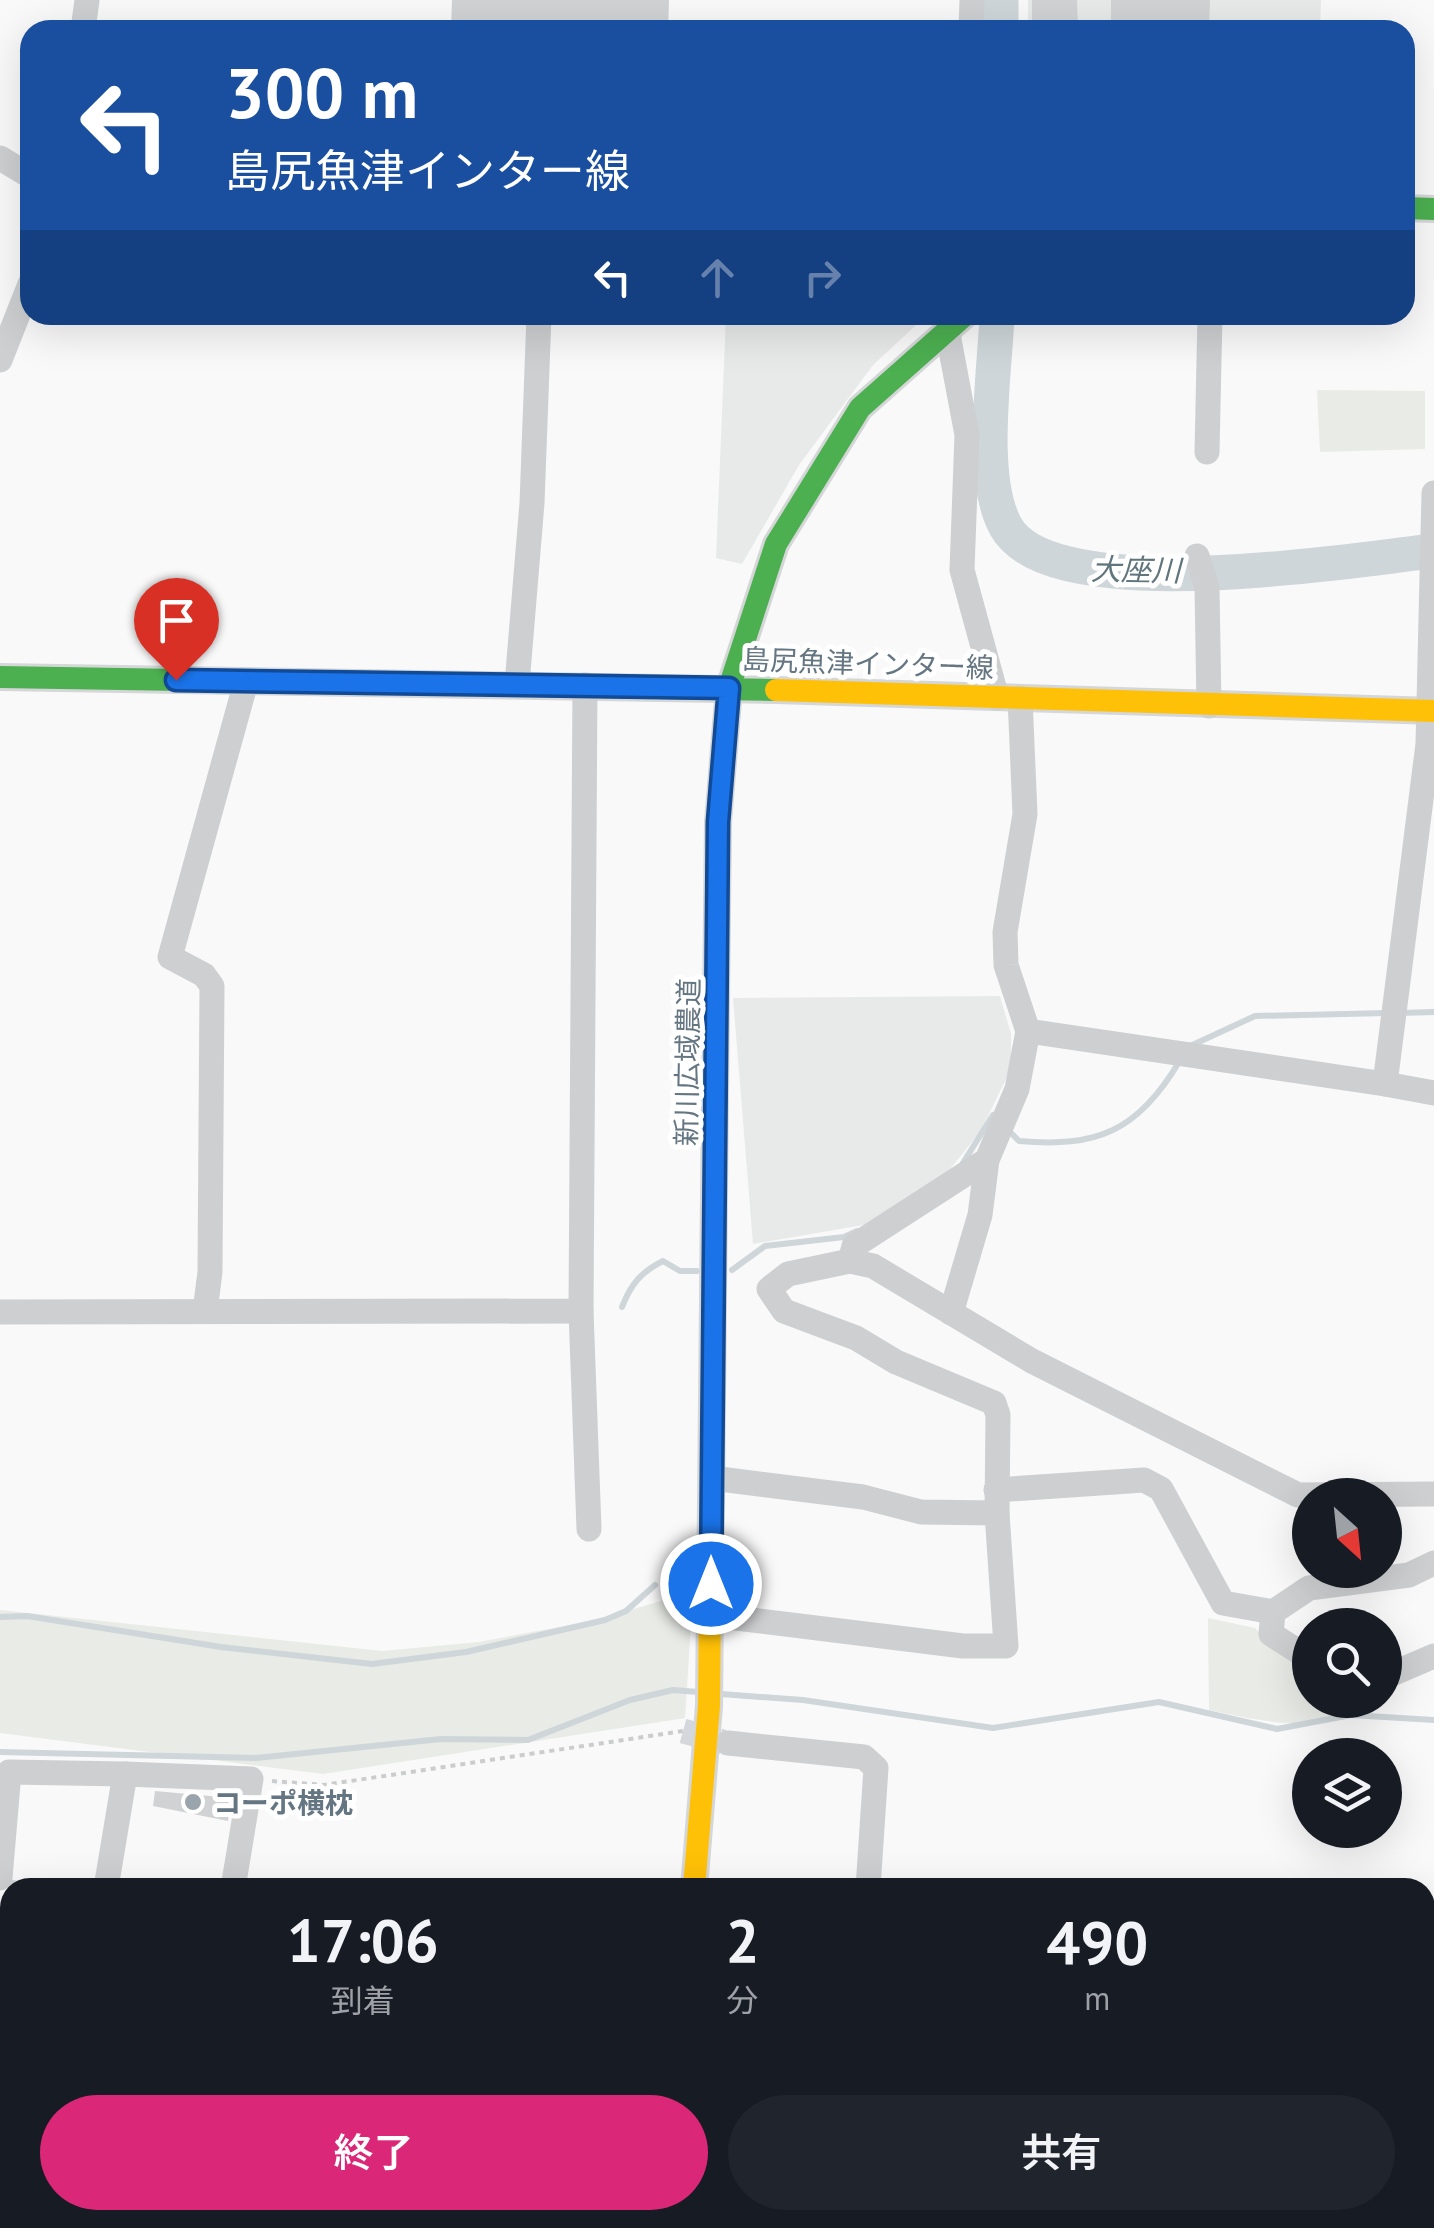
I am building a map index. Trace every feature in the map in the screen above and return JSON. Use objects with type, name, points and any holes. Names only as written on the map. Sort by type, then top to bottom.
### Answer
[{"type":"street","points":[[0,360],[20,309]]},
{"type":"street","points":[[517,684],[530,522],[538,325]]},
{"type":"street","name":"新川広域農道","points":[[695,1878],[711,1616],[718,822],[729,688],[776,544],[829,452],[860,408],[953,325]]},
{"type":"street","points":[[951,1313],[980,1215],[986,1160],[1017,1089],[1028,1031],[1006,965],[1004,932],[1025,814],[1009,698],[962,570],[967,435],[956,325]]},
{"type":"street","points":[[1207,452],[1210,325]]},
{"type":"street","points":[[1385,1084],[1432,711],[1434,493]]},
{"type":"street","points":[[1197,556],[1207,588],[1209,706]]},
{"type":"street","name":"島尻魚津インター線","points":[[0,677],[729,688],[1432,711]]},
{"type":"street","points":[[205,1311],[210,1272],[212,986],[204,975],[170,957],[246,682]]},
{"type":"street","points":[[585,685],[581,1311],[589,1529]]},
{"type":"street","points":[[1028,1031],[1434,1093]]},
{"type":"street","points":[[850,1261],[854,1246],[986,1160]]},
{"type":"street","points":[[711,1616],[963,1646],[1006,1646],[996,1502],[998,1415],[994,1403],[896,1362],[856,1338],[784,1312],[773,1300],[769,1289],[788,1274],[850,1261],[873,1266],[1032,1361],[1298,1495],[1434,1494]]},
{"type":"street","points":[[0,1312],[581,1311]]},
{"type":"street","points":[[712,1478],[862,1497],[921,1512],[1144,1480],[1161,1489],[1223,1603],[1272,1612],[1308,1588],[1409,1575],[1434,1563]]},
{"type":"street","points":[[1272,1612],[1271,1634],[1292,1647]]},
{"type":"street","points":[[1402,1670],[1434,1656]]},
{"type":"street","points":[[728,1743],[864,1757],[876,1768],[869,1878]]},
{"type":"street","points":[[0,1875],[9,1772],[251,1779],[235,1878]]},
{"type":"street","points":[[108,1878],[125,1774]]},
{"type":"path","points":[[251,1779],[324,1785],[683,1731]]},
{"type":"shaded area","points":[[1028,0],[1321,0],[1320,20],[1028,20]]},
{"type":"shaded area","points":[[726,325],[916,325],[873,365],[799,465],[742,564],[716,558]]},
{"type":"shaded area","points":[[1317,390],[1425,391],[1425,449],[1320,452]]},
{"type":"shaded area","points":[[1000,996],[1011,1034],[1011,1069],[980,1132],[938,1184],[869,1224],[753,1244],[733,998]]},
{"type":"shaded area","points":[[693,1592],[685,1718],[323,1774],[0,1733],[0,1610],[382,1651],[479,1642],[591,1621]]},
{"type":"shaded area","points":[[1208,1618],[1255,1628],[1280,1654],[1292,1660],[1292,1718],[1330,1718],[1288,1723],[1209,1710]]},
{"type":"building","points":[[452,0],[669,0],[668,20],[451,20]]},
{"type":"building","points":[[1032,0],[1077,0],[1078,20],[1032,20]]},
{"type":"building","points":[[1111,0],[1210,0],[1209,20],[1111,20]]},
{"type":"building","name":"コーポ横枕","points":[[155,1791],[231,1798],[228,1821],[153,1806]]},
{"type":"waterway","name":"大座川","points":[[1001,0],[1001,20]]},
{"type":"waterway","name":"大座川","points":[[996,325],[990,424],[992,481],[1006,527],[1034,552],[1081,567],[1139,573],[1205,573],[1434,551]]},
{"type":"waterway","points":[[1400,1013],[1434,1012]]},
{"type":"waterway","points":[[1188,1047],[1255,1016],[1388,1013]]},
{"type":"waterway","points":[[1009,1131],[1019,1141],[1047,1142],[1071,1141],[1113,1130],[1148,1104],[1179,1062]]},
{"type":"waterway","points":[[963,1163],[993,1115],[997,1118]]},
{"type":"waterway","points":[[732,1270],[765,1246],[844,1237],[857,1231]]},
{"type":"waterway","points":[[622,1307],[638,1280],[663,1261],[680,1271],[697,1271]]},
{"type":"waterway","points":[[0,1617],[27,1616],[221,1647],[372,1664],[466,1652],[605,1620],[626,1611],[655,1585]]},
{"type":"waterway","points":[[0,1752],[256,1758],[441,1739],[528,1740],[630,1700],[673,1690],[698,1692]]},
{"type":"waterway","points":[[721,1694],[803,1700],[993,1728],[1159,1702],[1277,1729],[1351,1715],[1434,1720]]},
{"type":"tunnel","points":[[683,1731],[723,1742]]},
{"type":"traffic: fast","points":[[1415,208],[1434,209]]},
{"type":"traffic: fast","points":[[715,1092],[718,822],[729,688],[776,544],[860,408],[954,325]]},
{"type":"traffic: fast","points":[[0,677],[776,690]]},
{"type":"traffic: slow","points":[[776,690],[1434,711]]},
{"type":"traffic: slow","points":[[695,1878],[709,1706],[715,1092]]},
{"type":"place","name":"コーポ横枕","points":[[193,1802]]},
{"type":"route","points":[[176,680],[729,688],[718,822],[711,1584]]}]
